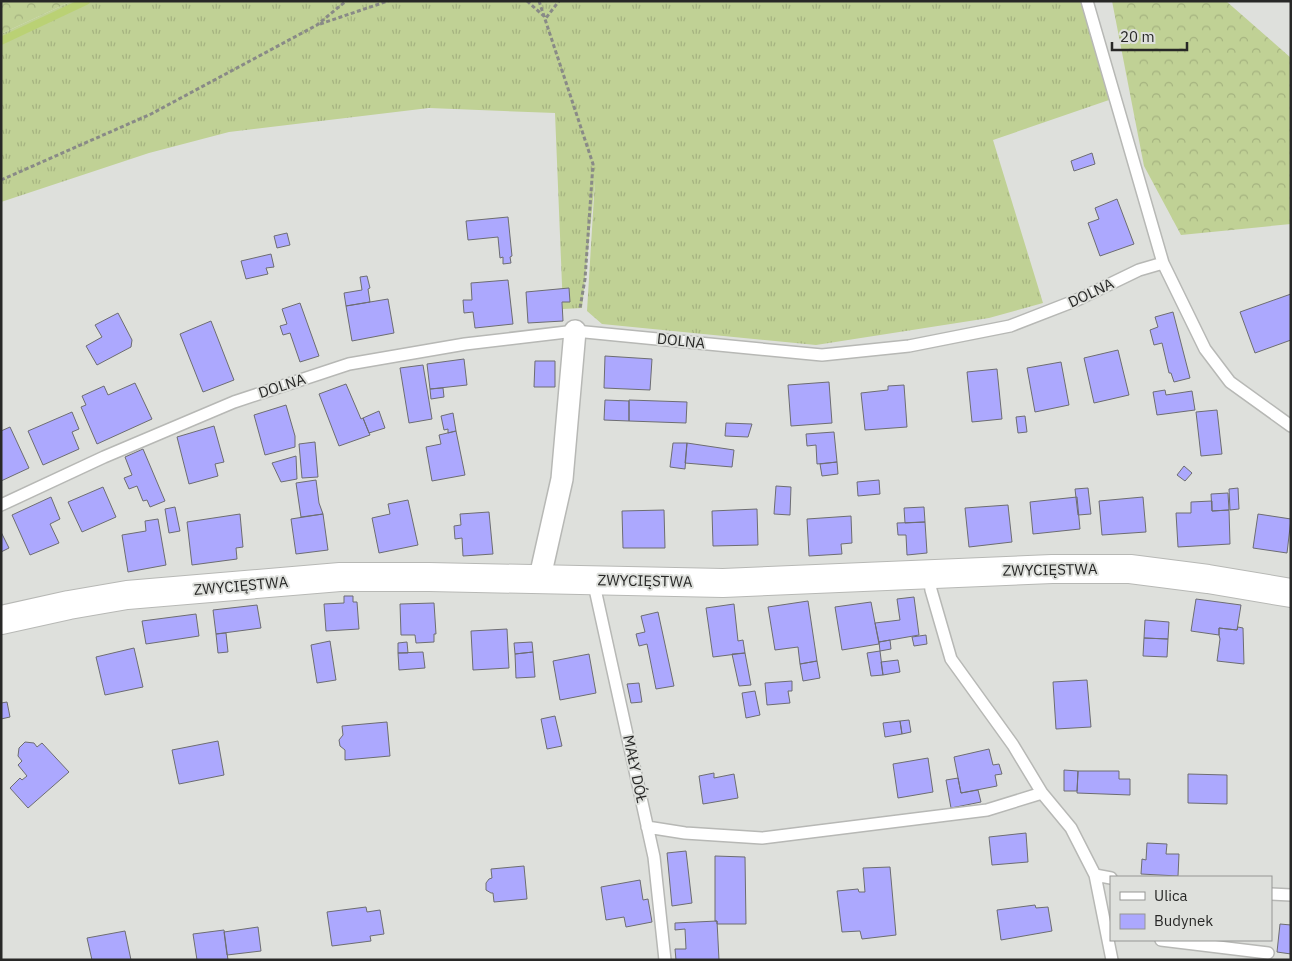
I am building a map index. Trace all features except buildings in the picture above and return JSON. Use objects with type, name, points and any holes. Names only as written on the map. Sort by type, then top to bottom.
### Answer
[{"type":"street","points":[[541,580],[562,479],[575,331]]},
{"type":"street","name":"ZWYCIĘSTWA","points":[[1,620],[62,606],[127,595],[340,577],[723,583],[1052,569],[1130,569],[1208,579],[1291,593]]},
{"type":"lane","points":[[1088,1],[1163,263],[1205,348],[1230,382],[1291,426]]},
{"type":"lane","name":"DOLNA","points":[[1,505],[104,457],[234,402],[349,364],[465,344],[575,331],[822,356],[910,346],[1010,326],[1077,300],[1139,270],[1163,263]]},
{"type":"lane","points":[[930,574],[931,590],[952,659],[1013,745],[1042,794],[1071,828],[1095,875],[1109,933],[1112,960]]},
{"type":"lane","name":"MAŁY DÓŁ","points":[[593,580],[654,857],[665,960]]},
{"type":"lane","points":[[648,827],[762,838],[987,810],[1042,794]]},
{"type":"lane","points":[[1095,875],[1110,878]]},
{"type":"lane","points":[[1272,894],[1291,895]]},
{"type":"lane","points":[[1169,941],[1268,953]]},
{"type":"path","points":[[317,25],[346,1]]},
{"type":"path","points":[[1,180],[151,114],[317,25],[388,1]]},
{"type":"path","points":[[527,1],[546,18]]},
{"type":"path","points":[[540,1],[593,164],[585,279],[575,331]]},
{"type":"path","points":[[546,18],[559,1]]},
{"type":"green space","points":[[1,1],[72,1],[1,34]]},
{"type":"green space","points":[[72,1],[1088,1],[1109,100],[993,140],[1043,303],[989,318],[816,345],[602,324],[587,311],[595,180],[582,308],[563,309],[555,113],[429,108],[229,132],[149,153],[1,202],[1,34]]},
{"type":"green space","points":[[1112,1],[1226,1],[1291,58],[1291,224],[1181,235],[1144,166]]},
{"type":"waterway","points":[[1,41],[86,1]]}]
